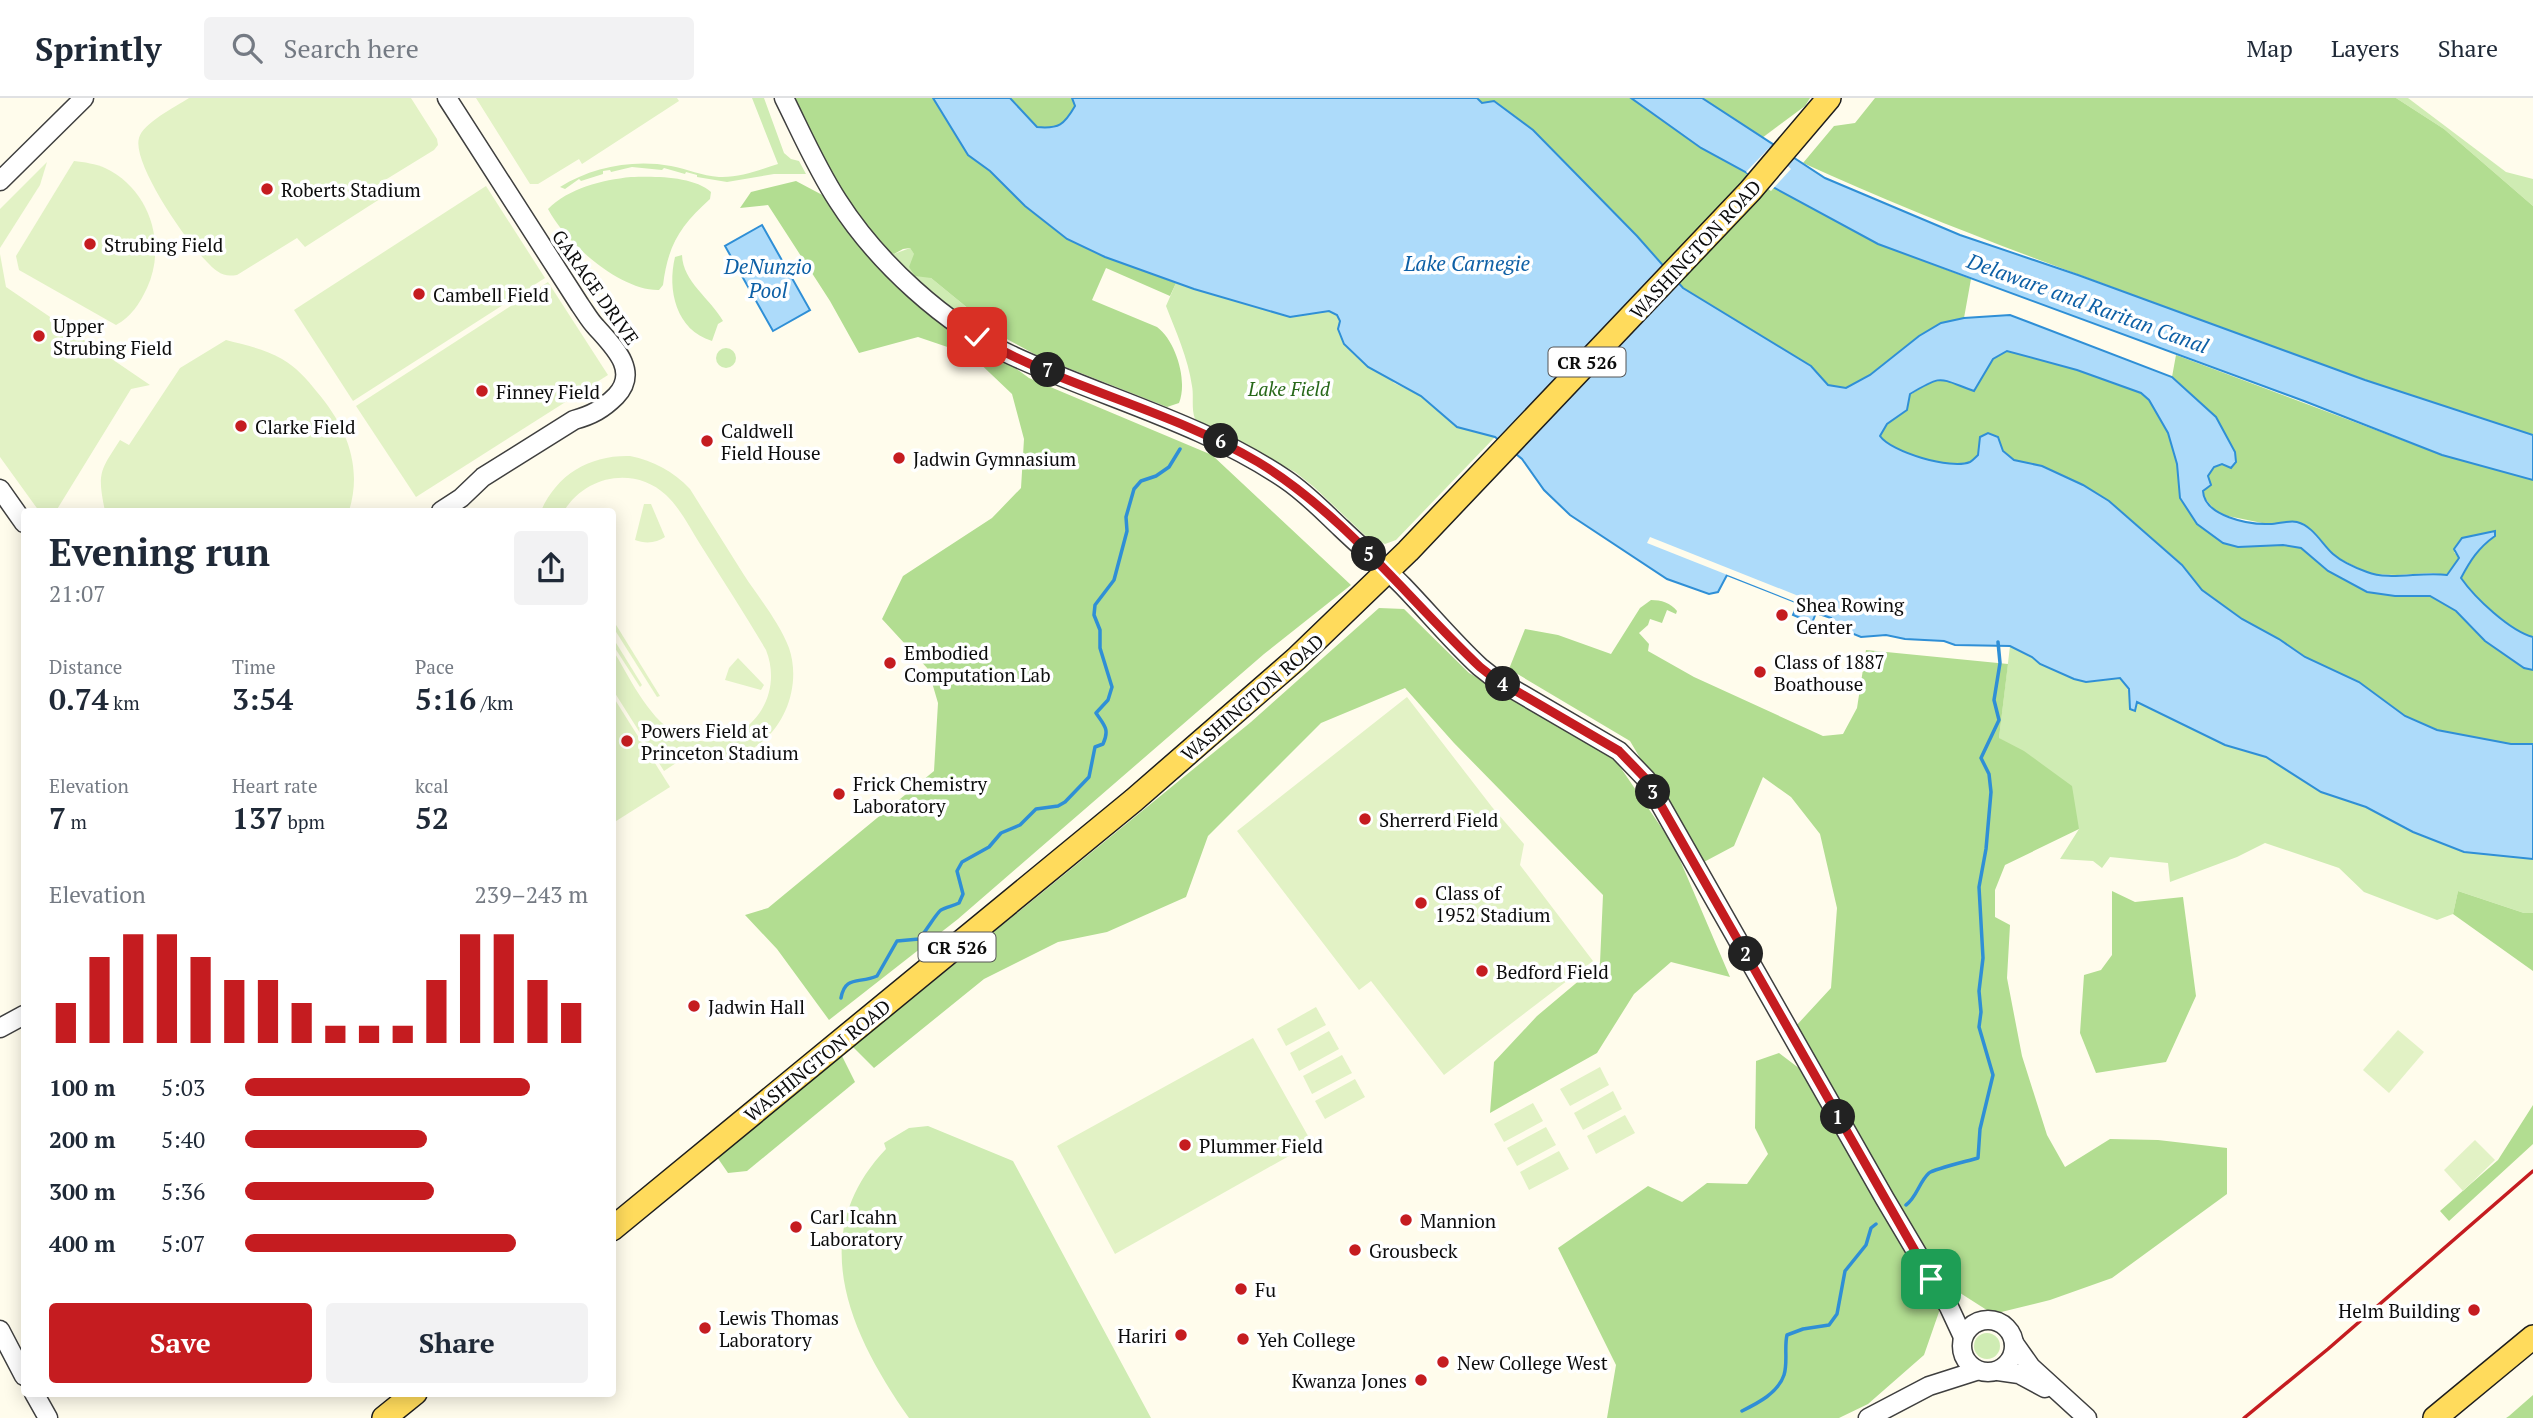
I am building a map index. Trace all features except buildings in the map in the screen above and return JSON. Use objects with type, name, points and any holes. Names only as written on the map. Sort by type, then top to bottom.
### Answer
[{"type":"main road","name":"WASHINGTON ROAD","points":[[616,1225],[1134,800],[1296,659],[1388,572],[1674,271],[1780,159],[1829,98]]},
{"type":"main road","points":[[2435,1418],[2533,1337]]},
{"type":"main road","points":[[384,1418],[410,1397]]},
{"type":"street","points":[[0,181],[84,98]]},
{"type":"street","name":"GARAGE DRIVE","points":[[446,98],[594,326],[616,348],[626,370],[622,390],[606,407],[590,416],[575,419],[483,477],[461,498],[446,508]]},
{"type":"street","points":[[784,98],[823,175],[856,226],[907,281],[944,313],[977,337],[1011,355],[1181,422],[1257,461],[1309,497],[1388,572],[1480,667],[1494,678],[1619,751],[1646,779],[1941,1293],[1970,1367],[1983,1373],[1998,1371],[2019,1374],[2061,1396]]},
{"type":"street","points":[[0,489],[21,519]]},
{"type":"street","points":[[0,1028],[21,1017]]},
{"type":"street","points":[[1941,1293],[1982,1320]]},
{"type":"street","points":[[1929,1386],[1963,1346],[1967,1329],[1982,1320],[1990,1320],[2004,1325],[2031,1367],[2087,1418]]},
{"type":"street","points":[[0,1330],[21,1370]]},
{"type":"street","points":[[1998,1371],[2011,1360],[2014,1343]]},
{"type":"street","points":[[1868,1418],[1929,1386],[1976,1371]]},
{"type":"street","points":[[36,1397],[48,1418]]},
{"type":"green space","name":"Roberts Stadium","points":[[189,98],[411,98],[437,139],[438,145],[377,185],[383,197],[305,247],[297,238],[237,275],[227,275],[217,271],[194,248],[154,188],[139,151],[142,132],[160,116]]},
{"type":"green space","points":[[476,98],[677,98],[679,101],[582,164],[579,159],[538,184],[530,184]]},
{"type":"green space","points":[[752,98],[764,98],[784,153],[799,161],[806,174],[774,174],[727,182],[664,168],[632,167],[603,171],[603,174],[581,181],[579,179],[565,189],[560,187],[586,174],[628,164],[657,164],[726,177],[778,164]]},
{"type":"green space","points":[[793,98],[933,98],[968,155],[1067,239],[1105,257],[1176,283],[1170,296],[1106,268],[1092,300],[1157,327],[1164,333],[1175,351],[1181,373],[1179,403],[1167,407],[1040,357],[1003,337],[931,278],[915,276],[909,267],[914,254],[910,248],[894,254],[886,251],[843,195]]},
{"type":"green space","points":[[1010,98],[1072,98],[1076,106],[1060,124],[1037,127]]},
{"type":"green space","points":[[1477,98],[1631,98],[1701,148],[1878,244],[1971,279],[1964,318],[1941,323],[1919,336],[1870,375],[1846,388],[1828,385],[1811,366],[1683,288],[1637,236],[1533,130]]},
{"type":"green space","points":[[1702,98],[1810,98],[1805,106],[1762,138]]},
{"type":"green space","points":[[1875,98],[2396,98],[2444,129],[2533,206],[2533,435],[2357,377],[2087,278],[1944,223],[1803,163],[1834,126],[1855,123]]},
{"type":"green space","points":[[2396,98],[2408,98],[2506,172],[2533,179],[2533,206],[2444,129]]},
{"type":"green space","name":"Strubing Field","points":[[74,161],[90,163],[121,177],[143,204],[150,220],[155,254],[153,271],[138,304],[131,314],[116,325],[19,270],[16,256]]},
{"type":"green space","points":[[47,162],[40,185],[0,248],[0,209]]},
{"type":"green space","points":[[631,177],[684,180],[711,192],[710,199],[677,237],[668,258],[663,285],[659,290],[644,288],[611,274],[567,236],[548,209],[586,186]]},
{"type":"green space","points":[[796,181],[828,198],[949,320],[1029,378],[1212,455],[1351,585],[1264,654],[958,919],[829,1020],[777,949],[745,915],[768,908],[934,771],[938,703],[928,669],[882,619],[903,576],[992,518],[1021,488],[1024,439],[1012,394],[971,355],[918,337],[859,353],[830,301],[768,205],[740,208],[751,192]]},
{"type":"green space","name":"Cambell Field","points":[[486,186],[545,278],[353,401],[294,310]]},
{"type":"green space","points":[[910,248],[931,278],[1003,337],[956,311],[924,287],[886,251],[894,254]]},
{"type":"green space","name":"Upper Strubing Field","points":[[0,254],[6,287],[150,385],[131,389],[58,508],[37,508],[0,457]]},
{"type":"green space","points":[[682,255],[692,282],[723,321],[718,324],[712,341],[690,328],[677,307],[672,283],[673,270],[675,257]]},
{"type":"green space","name":"Finney Field","points":[[548,282],[608,375],[416,497],[356,406]]},
{"type":"green space","name":"Lake Field","points":[[1176,283],[1290,317],[1329,311],[1337,315],[1394,383],[1421,396],[1457,427],[1495,437],[1396,540],[1385,544],[1376,540],[1373,543],[1295,472],[1195,419],[1188,365],[1166,306]]},
{"type":"green space","name":"Clarke Field","points":[[226,340],[262,350],[297,370],[327,405],[344,433],[353,463],[353,494],[350,508],[104,508],[101,488],[104,466],[120,440],[129,445],[180,368]]},
{"type":"green space","points":[[726,348],[733,351],[736,358],[733,365],[726,368],[719,365],[716,358],[719,351]]},
{"type":"green space","points":[[2007,351],[2077,370],[2141,393],[2149,400],[2168,433],[2177,464],[2180,498],[2237,547],[2283,545],[2301,548],[2328,571],[2395,596],[2430,596],[2456,611],[2485,641],[2524,668],[2533,670],[2533,744],[2511,744],[2437,730],[2405,716],[2359,682],[2305,657],[2242,619],[2202,590],[2182,564],[2109,501],[2042,466],[2014,460],[1980,437],[1979,455],[1970,462],[1949,464],[1908,453],[1880,436],[1887,424],[1907,410],[1910,395],[1941,380],[1974,391],[1993,359]]},
{"type":"green space","points":[[2176,355],[2442,455],[2533,480],[2533,637],[2514,628],[2494,612],[2461,578],[2480,547],[2494,536],[2454,552],[2459,558],[2448,575],[2369,574],[2335,556],[2315,533],[2297,521],[2267,524],[2218,514],[2204,497],[2203,491],[2210,481],[2208,476],[2214,467],[2222,464],[2216,417],[2172,377]]},
{"type":"green space","points":[[630,456],[647,461],[677,477],[690,489],[785,638],[793,673],[786,710],[772,732],[744,754],[712,762],[678,758],[679,761],[664,771],[616,695],[616,655],[639,695],[665,725],[674,732],[695,740],[715,741],[733,735],[749,725],[762,710],[769,692],[771,671],[766,650],[684,518],[666,495],[654,486],[640,480],[612,479],[585,489],[566,508],[543,508],[556,487],[576,469],[601,459]]},
{"type":"green space","points":[[644,504],[651,504],[665,537],[662,539],[651,542],[635,540]]},
{"type":"green space","points":[[1651,600],[1666,602],[1677,611],[1676,614],[1667,610],[1662,623],[1650,619],[1648,625],[1639,633],[1649,644],[1648,651],[1694,677],[1823,736],[1843,734],[1857,708],[1866,650],[2008,664],[1999,738],[2024,751],[2072,786],[2079,829],[2005,865],[1995,890],[1995,917],[2010,925],[2007,978],[2022,1056],[2047,1135],[2065,1167],[2110,1139],[2158,1140],[2227,1148],[2227,1194],[2112,1278],[2050,1300],[1993,1314],[1946,1284],[1795,1027],[1831,988],[1837,908],[1820,834],[1791,797],[1763,777],[1734,846],[1702,863],[1630,741],[1509,669],[1525,629],[1558,635],[1611,654],[1640,608]]},
{"type":"green space","points":[[1379,608],[1404,609],[1469,673],[1612,755],[1674,846],[1730,977],[1671,962],[1634,994],[1597,1053],[1490,1113],[1494,1062],[1537,1016],[1600,963],[1603,895],[1454,743],[1405,688],[1321,723],[1208,836],[1186,897],[1107,932],[1058,942],[984,979],[874,1068],[853,1047],[1251,722]]},
{"type":"green space","points":[[616,625],[660,696],[657,697],[616,632]]},
{"type":"green space","points":[[616,643],[642,685],[640,687],[616,650]]},
{"type":"green space","points":[[2010,646],[2057,672],[2076,679],[2094,682],[2120,678],[2136,702],[2225,745],[2266,757],[2321,792],[2366,807],[2413,832],[2464,852],[2533,859],[2533,913],[2524,913],[2458,891],[2453,914],[2437,920],[2364,892],[2339,868],[2265,843],[2237,857],[2170,882],[2168,863],[2110,857],[2102,868],[2093,861],[2060,859],[2079,829],[1999,738]]},
{"type":"green space","points":[[738,658],[764,685],[761,690],[725,680],[729,668]]},
{"type":"green space","points":[[1407,697],[1524,844],[1520,865],[1593,961],[1444,1075],[1371,981],[1359,990],[1237,831]]},
{"type":"green space","name":"Powers Field at Princeton Stadium","points":[[616,701],[670,787],[616,821]]},
{"type":"green space","points":[[2112,891],[2135,902],[2183,897],[2196,996],[2166,1062],[2096,1073],[2080,1033],[2084,975],[2101,970],[2112,955]]},
{"type":"green space","points":[[2458,891],[2524,913],[2533,913],[2533,971],[2453,914]]},
{"type":"green space","points":[[1316,1007],[1326,1025],[1286,1046],[1277,1029]]},
{"type":"green space","points":[[2398,1030],[2424,1052],[2389,1093],[2363,1070]]},
{"type":"green space","points":[[1329,1031],[1339,1049],[1299,1071],[1290,1053]]},
{"type":"green space","name":"Plummer Field","points":[[1253,1038],[1312,1143],[1115,1254],[1057,1146]]},
{"type":"green space","points":[[1779,1053],[1808,1075],[1940,1309],[1924,1355],[1868,1404],[1839,1418],[1607,1418],[1616,1365],[1558,1248],[1648,1186],[1682,1202],[1707,1183],[1747,1184],[1768,1154],[1755,1128],[1756,1061]]},
{"type":"green space","points":[[1342,1055],[1352,1073],[1312,1094],[1303,1076]]},
{"type":"green space","points":[[842,1056],[855,1082],[747,1171],[728,1173],[717,1157]]},
{"type":"green space","points":[[1600,1067],[1609,1085],[1570,1106],[1560,1089]]},
{"type":"green space","points":[[1355,1079],[1365,1097],[1325,1119],[1315,1101]]},
{"type":"green space","points":[[1613,1091],[1622,1109],[1583,1130],[1574,1113]]},
{"type":"green space","points":[[1533,1103],[1543,1121],[1504,1142],[1494,1124]]},
{"type":"green space","points":[[2533,1105],[2533,1144],[2449,1221],[2440,1211],[2498,1160]]},
{"type":"green space","points":[[1625,1115],[1635,1133],[1596,1154],[1587,1136]]},
{"type":"green space","points":[[928,1126],[1013,1161],[1151,1418],[909,1418],[869,1353],[854,1319],[845,1284],[842,1250],[847,1216],[861,1182],[886,1149],[884,1143],[909,1128]]},
{"type":"green space","points":[[1546,1127],[1556,1145],[1517,1166],[1507,1148]]},
{"type":"green space","points":[[2475,1140],[2495,1160],[2463,1191],[2444,1170]]},
{"type":"green space","points":[[1559,1151],[1569,1169],[1529,1190],[1520,1172]]},
{"type":"green space","points":[[1987,1333],[1996,1337],[2000,1346],[1996,1355],[1987,1359],[1978,1355],[1974,1346],[1978,1337]]},
{"type":"green space","points":[[2533,1395],[2533,1418],[2506,1418],[2509,1416]]},
{"type":"water","name":"Lake Carnegie","points":[[933,98],[1010,98],[1037,127],[1056,126],[1064,122],[1075,106],[1072,98],[1477,98],[1482,103],[1494,101],[1533,130],[1637,236],[1683,288],[1811,366],[1828,385],[1846,388],[1870,375],[1919,336],[1941,323],[1964,318],[2010,315],[2172,377],[2216,417],[2235,452],[2236,462],[2231,468],[2222,464],[2214,467],[2208,476],[2211,485],[2203,491],[2205,500],[2219,513],[2251,523],[2303,524],[2340,559],[2367,572],[2385,576],[2447,575],[2459,558],[2454,549],[2462,538],[2495,531],[2495,536],[2475,555],[2461,578],[2494,613],[2514,628],[2533,637],[2533,670],[2524,668],[2485,641],[2456,611],[2430,596],[2395,596],[2367,592],[2328,571],[2301,548],[2283,545],[2238,547],[2223,543],[2197,524],[2180,498],[2177,464],[2168,433],[2149,400],[2141,393],[2077,370],[2007,351],[1993,359],[1974,391],[1941,380],[1929,383],[1910,394],[1907,410],[1887,424],[1880,436],[1908,453],[1949,464],[1970,462],[1978,455],[1980,437],[1988,433],[1998,437],[2003,451],[2014,460],[2042,466],[2083,485],[2109,501],[2182,565],[2202,590],[2242,619],[2305,657],[2359,682],[2405,716],[2437,730],[2511,744],[2533,744],[2533,859],[2464,852],[2413,832],[2366,807],[2321,792],[2266,757],[2225,745],[2137,702],[2135,711],[2130,709],[2129,689],[2120,678],[2086,682],[2074,679],[2040,664],[2010,646],[1955,645],[1944,641],[1886,635],[1861,637],[1829,624],[1831,618],[1816,613],[1812,623],[1793,615],[1798,603],[1727,575],[1718,592],[1709,594],[1667,579],[1570,515],[1544,490],[1522,459],[1495,437],[1457,427],[1421,396],[1368,367],[1344,344],[1338,329],[1340,321],[1337,315],[1329,311],[1290,317],[1194,289],[1105,257],[1067,239],[968,155]]},
{"type":"water","name":"Delaware and Raritan Canal","points":[[1631,98],[1702,98],[1825,178],[1960,235],[2078,275],[2365,380],[2533,435],[2533,480],[2442,455],[2304,401],[1878,244],[1701,148]]},
{"type":"water","name":"DeNunzio Pool","points":[[762,225],[810,310],[773,331],[725,246]]},
{"type":"pier","points":[[1769,148],[1791,169],[1771,191],[1746,172]]},
{"type":"pier","points":[[1650,537],[1801,597],[1798,603],[1647,543]]},
{"type":"waterway","points":[[841,998],[849,983],[877,976],[897,941],[919,939],[939,912],[959,903],[963,894],[957,871],[962,862],[989,847],[1001,833],[1020,825],[1036,809],[1058,806],[1065,802],[1089,777],[1095,747],[1103,744],[1106,735],[1105,727],[1096,713],[1108,700],[1112,687],[1100,648],[1100,630],[1094,615],[1095,605],[1114,580],[1127,531],[1126,517],[1134,489],[1141,481],[1156,476],[1169,467],[1180,449]]},
{"type":"waterway","points":[[1906,1205],[1929,1173],[1978,1158],[1980,1129],[1993,1075],[1979,1027],[1983,958],[1979,887],[1986,849],[1991,792],[1989,774],[1981,758],[1999,720],[1994,700],[2000,663],[1998,642]]},
{"type":"waterway","points":[[1742,1411],[1767,1397],[1781,1381],[1785,1370],[1787,1335],[1803,1329],[1829,1325],[1837,1314],[1845,1271],[1866,1245],[1871,1228],[1876,1224]]},
{"type":"railway","points":[[2244,1418],[2328,1349],[2533,1171]]},
{"type":"place","name":"Roberts Stadium","points":[[267,189]]},
{"type":"place","name":"Strubing Field","points":[[90,244]]},
{"type":"place","name":"Cambell Field","points":[[419,294]]},
{"type":"place","name":"Upper Strubing Field","points":[[39,336]]},
{"type":"place","name":"Finney Field","points":[[482,391]]},
{"type":"place","name":"Clarke Field","points":[[241,426]]},
{"type":"place","name":"Caldwell Field House","points":[[707,441]]},
{"type":"place","name":"Jadwin Gymnasium","points":[[899,458]]},
{"type":"place","name":"Shea Rowing Center","points":[[1782,615]]},
{"type":"place","name":"Embodied Computation Lab","points":[[890,663]]},
{"type":"place","name":"Class of 1887 Boathouse","points":[[1760,672]]},
{"type":"place","name":"Powers Field at Princeton Stadium","points":[[627,741]]},
{"type":"place","name":"Frick Chemistry Laboratory","points":[[839,794]]},
{"type":"place","name":"Sherrerd Field","points":[[1365,819]]},
{"type":"place","name":"Class of 1952 Stadium","points":[[1421,903]]},
{"type":"place","name":"Bedford Field","points":[[1482,971]]},
{"type":"place","name":"Jadwin Hall","points":[[694,1006]]},
{"type":"place","name":"Plummer Field","points":[[1185,1145]]},
{"type":"place","name":"Mannion","points":[[1406,1220]]},
{"type":"place","name":"Carl Icahn Laboratory","points":[[796,1227]]},
{"type":"place","name":"Grousbeck","points":[[1355,1250]]},
{"type":"place","name":"Fu","points":[[1241,1289]]},
{"type":"place","name":"Helm Building","points":[[2474,1310]]},
{"type":"place","name":"Lewis Thomas Laboratory","points":[[705,1328]]},
{"type":"place","name":"Hariri","points":[[1181,1335]]},
{"type":"place","name":"Yeh College","points":[[1243,1339]]},
{"type":"place","name":"New College West","points":[[1443,1362]]},
{"type":"place","name":"Kwanza Jones","points":[[1421,1380]]},
{"type":"route","points":[[977,337],[1049,371],[1181,422],[1257,461],[1287,480],[1309,497],[1403,587],[1480,667],[1494,678],[1619,751],[1634,765],[1646,779],[1931,1279]]}]
